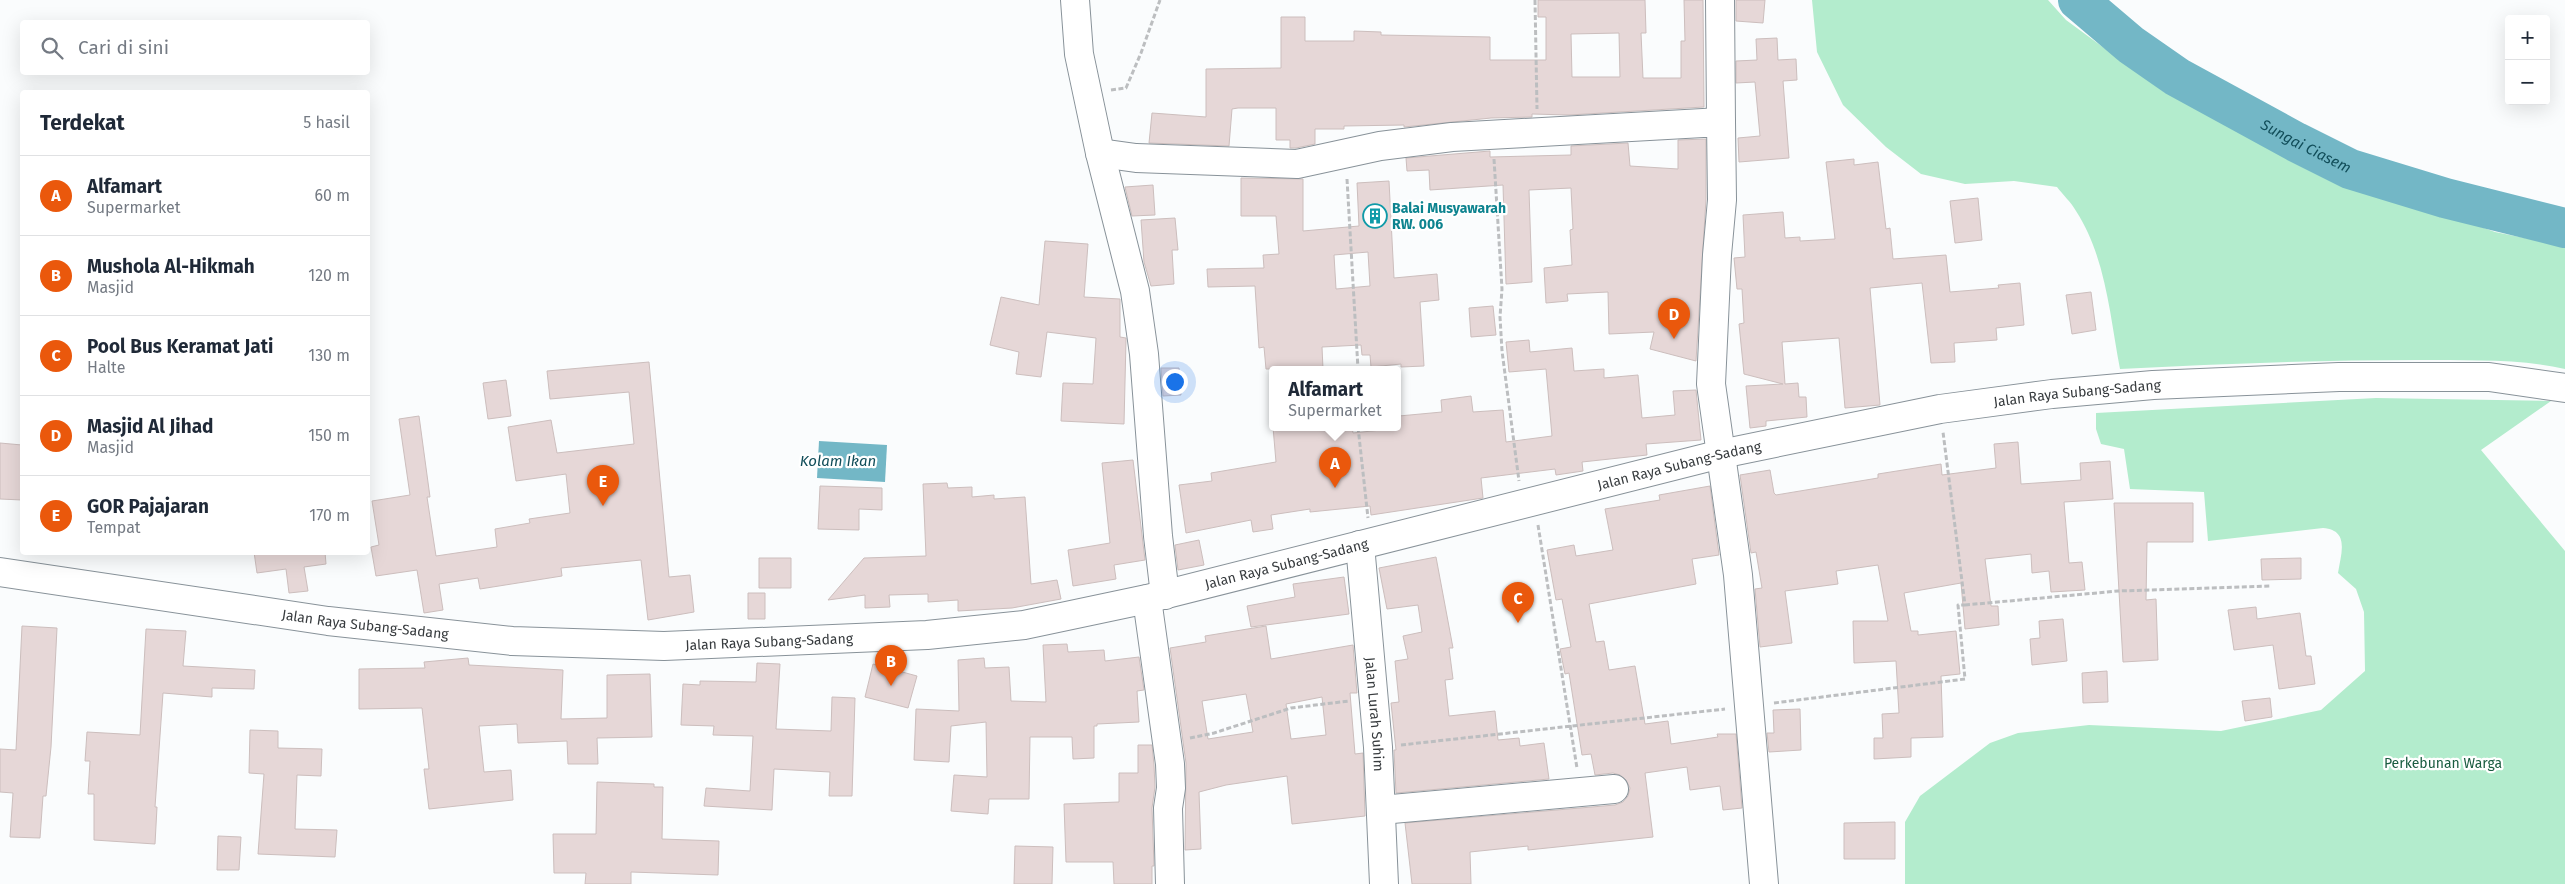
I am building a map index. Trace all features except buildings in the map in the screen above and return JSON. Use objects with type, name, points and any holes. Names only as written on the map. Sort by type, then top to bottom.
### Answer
[{"type":"street","points":[[1075,0],[1079,54],[1100,153],[1135,291],[1144,354],[1158,536],[1156,597],[1171,788],[1168,808],[1170,884]]},
{"type":"street","points":[[1720,0],[1722,200],[1711,384],[1738,575],[1764,884]]},
{"type":"street","points":[[1100,153],[1136,158],[1289,164],[1380,146],[1452,137],[1721,122]]},
{"type":"street","name":"Jalan Raya Subang-Sadang","points":[[0,572],[328,621],[439,634],[581,645],[664,646],[927,635],[1024,625],[1156,597],[1721,454],[1940,409],[2052,394],[2153,385],[2339,377],[2434,376],[2489,378],[2565,388]]},
{"type":"street","name":"Jalan Lurah Suhim","points":[[1365,544],[1382,810],[1384,884]]},
{"type":"street","points":[[1382,810],[1614,789]]},
{"type":"path","points":[[1088,93],[1126,88],[1160,0]]},
{"type":"path","points":[[1535,0],[1538,132]]},
{"type":"path","points":[[1492,135],[1502,289],[1500,317],[1502,351],[1581,791]]},
{"type":"path","points":[[1348,153],[1346,169],[1358,366]]},
{"type":"path","points":[[1358,431],[1365,544]]},
{"type":"path","points":[[1965,605],[2118,591],[2272,586]]},
{"type":"path","points":[[1167,742],[1214,733],[1291,708],[1319,703],[1374,698]]},
{"type":"green space","points":[[1812,0],[2048,0],[2066,20],[2164,92],[2289,157],[2495,232],[2565,246],[2565,369],[2529,363],[2418,360],[2120,369],[2106,288],[2094,248],[2074,208],[2057,187],[2014,181],[1965,184],[1921,174],[1886,147],[1843,105],[1817,52]]},
{"type":"green space","name":"Perkebunan Warga","points":[[2376,398],[2551,401],[2481,450],[2565,551],[2565,884],[1905,884],[1905,822],[1920,796],[1990,743],[2018,733],[2089,725],[2221,731],[2321,710],[2365,671],[2364,612],[2356,589],[2338,573],[2342,544],[2337,533],[2323,528],[2208,541],[2204,492],[2130,489],[2124,449],[2101,444],[2096,429],[2096,413]]},
{"type":"water","name":"Kolam Ikan","points":[[819,441],[887,445],[885,482],[817,478]]},
{"type":"waterway","name":"Sungai Ciasem","points":[[2078,0],[2131,45],[2177,77],[2296,142],[2350,169],[2445,198],[2565,228]]},
{"type":"place","name":"Balai Musyawarah RW. 006","points":[[1375,216]]},
{"type":"place","name":"Masjid Al Jihad","points":[[1674,339]]},
{"type":"place","name":"Alfamart","points":[[1335,488]]},
{"type":"place","name":"GOR Pajajaran","points":[[603,506]]},
{"type":"place","name":"Pool Bus Keramat Jati","points":[[1518,623]]},
{"type":"place","name":"Mushola Al-Hikmah","points":[[891,686]]}]
